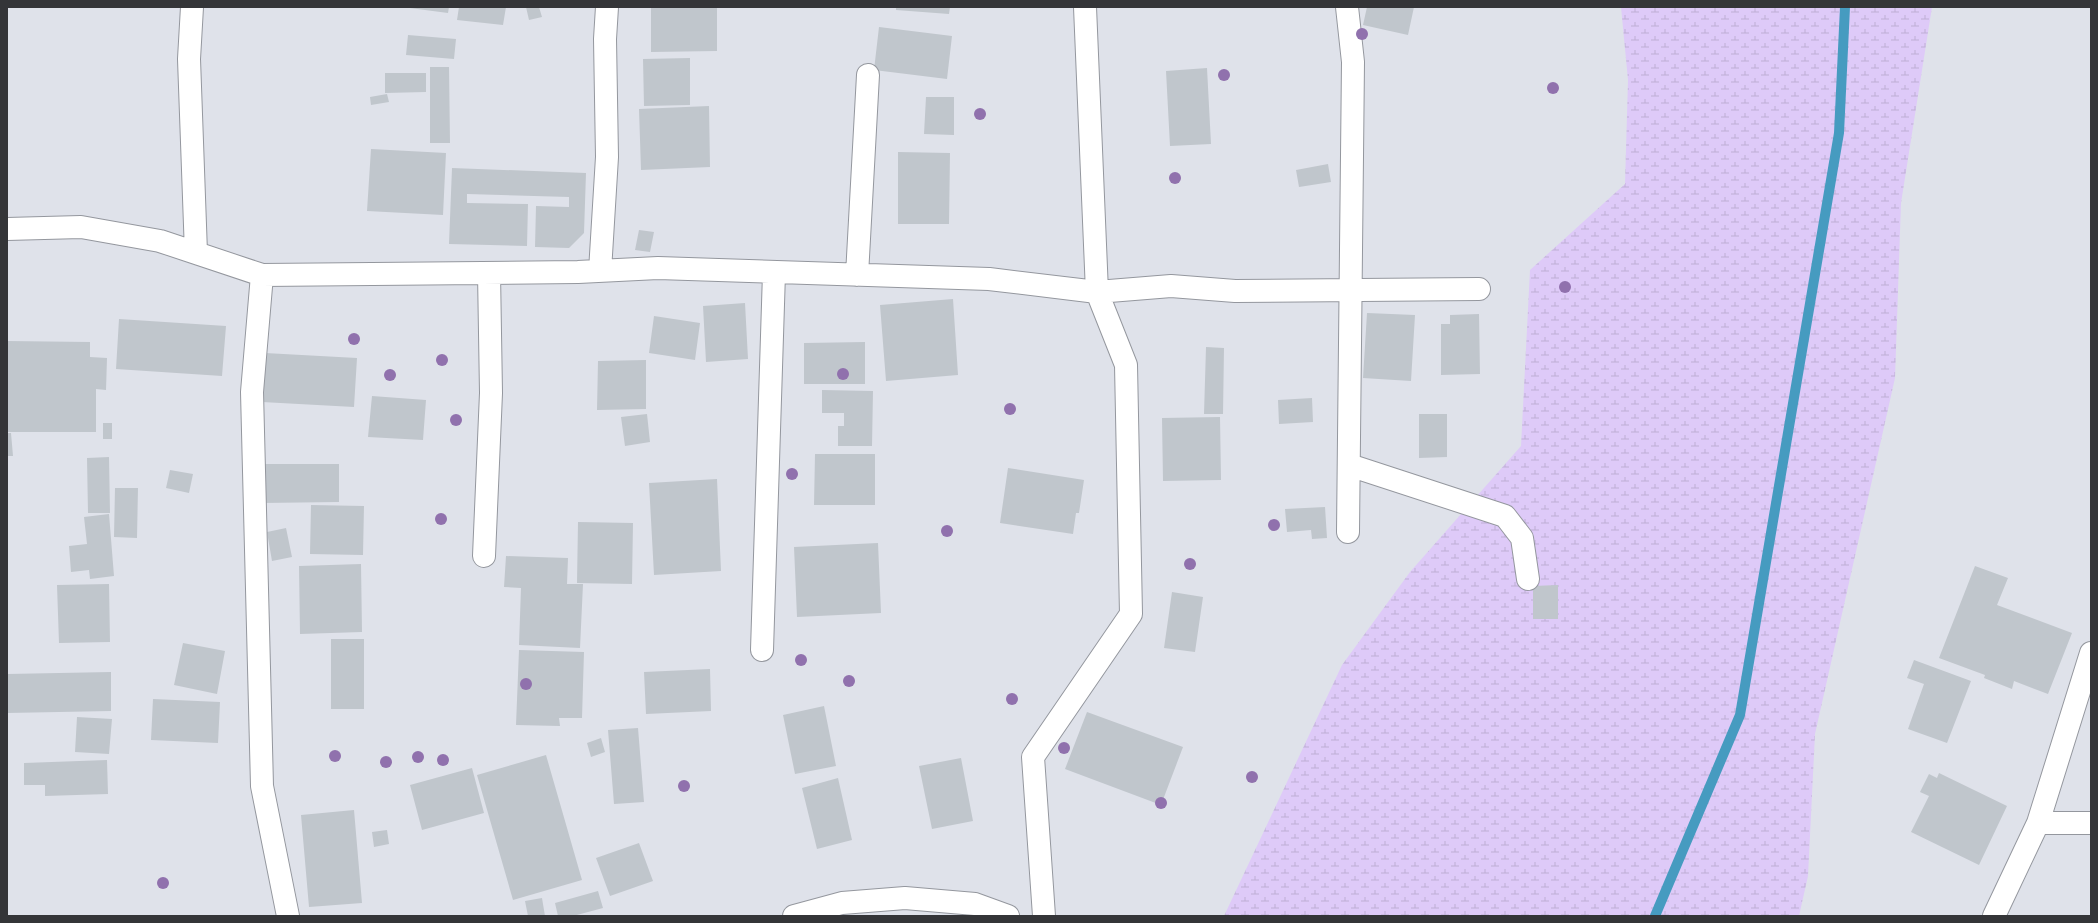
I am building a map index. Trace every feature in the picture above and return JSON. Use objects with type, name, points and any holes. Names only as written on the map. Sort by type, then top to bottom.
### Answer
[{"type":"street","points":[[192,7],[189,59],[196,253]]},
{"type":"street","points":[[600,271],[607,157],[605,39],[607,7]]},
{"type":"street","points":[[1044,916],[1033,757],[1132,614],[1126,365],[1097,292],[1085,7]]},
{"type":"street","points":[[1347,7],[1353,62],[1348,532]]},
{"type":"street","points":[[857,276],[868,75]]},
{"type":"street","points":[[7,229],[81,227],[160,241],[262,275],[489,273],[600,271],[658,268],[857,276],[989,279],[1097,292],[1171,286],[1236,291],[1478,289]]},
{"type":"street","points":[[484,556],[491,393],[489,273]]},
{"type":"street","points":[[762,650],[774,273]]},
{"type":"street","points":[[262,275],[252,392],[262,786],[288,916]]},
{"type":"street","points":[[1349,465],[1504,516],[1522,538],[1528,579]]},
{"type":"street","points":[[1994,916],[2038,823],[2091,653]]},
{"type":"street","points":[[2038,823],[2091,823]]},
{"type":"street","points":[[794,916],[842,903],[905,898],[975,904],[1008,916]]},
{"type":"green space","points":[[1621,7],[1932,7],[1901,203],[1895,378],[1815,734],[1808,876],[1799,916],[1224,916],[1342,665],[1410,572],[1521,446],[1530,270],[1625,184],[1628,80]]},
{"type":"building","points":[[402,7],[449,7],[448,13]]},
{"type":"building","points":[[459,7],[506,7],[503,25],[457,20]]},
{"type":"building","points":[[526,7],[539,7],[542,17],[529,20]]},
{"type":"building","points":[[651,7],[717,7],[717,51],[651,52]]},
{"type":"building","points":[[896,7],[950,7],[949,14],[896,10]]},
{"type":"building","points":[[1367,7],[1414,7],[1408,35],[1363,25]]},
{"type":"building","points":[[879,27],[952,36],[947,79],[874,70]]},
{"type":"building","points":[[408,35],[456,39],[454,59],[406,55]]},
{"type":"building","points":[[690,58],[690,105],[644,106],[643,59]]},
{"type":"building","points":[[430,67],[449,67],[450,143],[430,143]]},
{"type":"building","points":[[1207,68],[1211,144],[1170,146],[1166,71]]},
{"type":"building","points":[[385,73],[426,73],[426,92],[385,93]]},
{"type":"building","points":[[387,94],[389,102],[371,105],[370,97]]},
{"type":"building","points":[[926,97],[954,97],[954,135],[924,134]]},
{"type":"building","points":[[709,106],[710,167],[641,170],[639,109]]},
{"type":"building","points":[[371,149],[446,153],[443,215],[367,211]]},
{"type":"building","points":[[898,152],[950,153],[949,224],[898,224]]},
{"type":"building","points":[[1328,164],[1331,182],[1299,187],[1296,170]]},
{"type":"building","points":[[452,168],[586,173],[584,233],[569,248],[535,247],[536,206],[569,207],[569,197],[467,194],[467,203],[528,204],[527,246],[449,244]]},
{"type":"building","points":[[639,230],[654,232],[650,252],[635,250]]},
{"type":"building","points":[[953,299],[958,375],[886,381],[880,305]]},
{"type":"building","points":[[745,303],[748,359],[706,362],[703,306]]},
{"type":"building","points":[[1367,313],[1415,315],[1411,381],[1363,378]]},
{"type":"building","points":[[1479,314],[1480,374],[1441,375],[1441,324],[1450,324],[1450,315]]},
{"type":"building","points":[[654,316],[700,323],[695,360],[649,353]]},
{"type":"building","points":[[119,319],[226,326],[222,376],[116,369]]},
{"type":"building","points":[[7,341],[90,342],[90,357],[107,358],[106,390],[96,389],[96,432],[7,432]]},
{"type":"building","points":[[865,342],[865,384],[804,384],[804,343]]},
{"type":"building","points":[[1206,347],[1224,348],[1223,414],[1204,414]]},
{"type":"building","points":[[265,353],[357,358],[354,407],[262,402]]},
{"type":"building","points":[[646,360],[646,409],[597,410],[598,361]]},
{"type":"building","points":[[822,390],[873,391],[872,446],[838,446],[838,426],[844,426],[844,413],[822,413]]},
{"type":"building","points":[[372,396],[426,400],[423,440],[368,437]]},
{"type":"building","points":[[1312,398],[1313,422],[1279,424],[1278,400]]},
{"type":"building","points":[[647,414],[650,442],[625,446],[621,417]]},
{"type":"building","points":[[1419,414],[1447,414],[1447,457],[1419,458]]},
{"type":"building","points":[[1220,417],[1221,480],[1163,481],[1162,418]]},
{"type":"building","points":[[103,423],[112,423],[112,439],[103,439]]},
{"type":"building","points":[[7,433],[11,433],[13,456],[7,456]]},
{"type":"building","points":[[815,454],[875,454],[875,505],[814,505]]},
{"type":"building","points":[[109,457],[110,513],[88,513],[87,458]]},
{"type":"building","points":[[261,464],[339,464],[339,502],[262,503]]},
{"type":"building","points":[[1008,468],[1084,480],[1079,513],[1076,513],[1073,534],[1000,523]]},
{"type":"building","points":[[170,470],[193,474],[189,493],[166,488]]},
{"type":"building","points":[[717,479],[721,571],[654,575],[649,483]]},
{"type":"building","points":[[115,488],[138,488],[137,538],[114,537]]},
{"type":"building","points":[[311,505],[364,506],[363,555],[310,554]]},
{"type":"building","points":[[1325,507],[1327,538],[1312,539],[1311,530],[1287,532],[1285,509]]},
{"type":"building","points":[[109,514],[114,576],[90,579],[89,570],[71,572],[69,546],[87,544],[84,517]]},
{"type":"building","points":[[578,522],[633,523],[632,584],[577,583]]},
{"type":"building","points":[[286,528],[292,557],[272,561],[267,532]]},
{"type":"building","points":[[878,543],[881,613],[797,617],[794,547]]},
{"type":"building","points":[[506,556],[568,558],[567,584],[583,584],[580,648],[519,645],[521,588],[504,587]]},
{"type":"building","points":[[361,564],[362,632],[300,634],[299,566]]},
{"type":"building","points":[[1975,566],[2008,578],[1997,605],[2072,633],[2048,694],[2014,681],[2012,689],[1984,678],[1985,675],[1939,658]]},
{"type":"building","points":[[109,584],[110,642],[59,643],[57,585]]},
{"type":"building","points":[[1558,585],[1558,619],[1533,619],[1533,586]]},
{"type":"building","points":[[1172,592],[1203,597],[1195,652],[1164,648]]},
{"type":"building","points":[[331,639],[364,639],[364,709],[331,709]]},
{"type":"building","points":[[183,643],[225,651],[217,694],[174,685]]},
{"type":"building","points":[[519,650],[584,652],[582,718],[559,718],[560,726],[516,725]]},
{"type":"building","points":[[1914,660],[1971,681],[1947,743],[1908,729],[1924,684],[1907,678]]},
{"type":"building","points":[[710,669],[711,711],[646,714],[644,672]]},
{"type":"building","points":[[111,672],[111,711],[7,713],[7,674]]},
{"type":"building","points":[[153,699],[220,702],[218,743],[151,740]]},
{"type":"building","points":[[824,706],[836,766],[795,774],[783,715]]},
{"type":"building","points":[[1087,712],[1183,747],[1161,805],[1065,769]]},
{"type":"building","points":[[77,717],[112,719],[109,754],[75,752]]},
{"type":"building","points":[[638,728],[644,802],[614,804],[608,730]]},
{"type":"building","points":[[601,738],[605,752],[591,757],[587,743]]},
{"type":"building","points":[[546,755],[582,880],[513,900],[477,775]]},
{"type":"building","points":[[961,758],[973,821],[932,829],[919,766]]},
{"type":"building","points":[[107,760],[108,794],[45,796],[45,785],[24,785],[24,763]]},
{"type":"building","points":[[472,768],[484,813],[422,830],[410,785]]},
{"type":"building","points":[[1939,773],[2007,806],[1979,865],[1911,832],[1929,796],[1920,792],[1929,774],[1937,778]]},
{"type":"building","points":[[838,778],[852,840],[817,849],[802,788]]},
{"type":"building","points":[[354,810],[362,903],[309,907],[301,815]]},
{"type":"building","points":[[387,830],[389,844],[374,847],[372,832]]},
{"type":"building","points":[[639,843],[653,881],[610,896],[596,858]]},
{"type":"building","points":[[598,891],[603,908],[573,916],[558,916],[555,903]]},
{"type":"building","points":[[542,898],[545,916],[528,916],[525,901]]},
{"type":"waterway","points":[[1655,916],[1740,715],[1839,133],[1845,7]]}]
